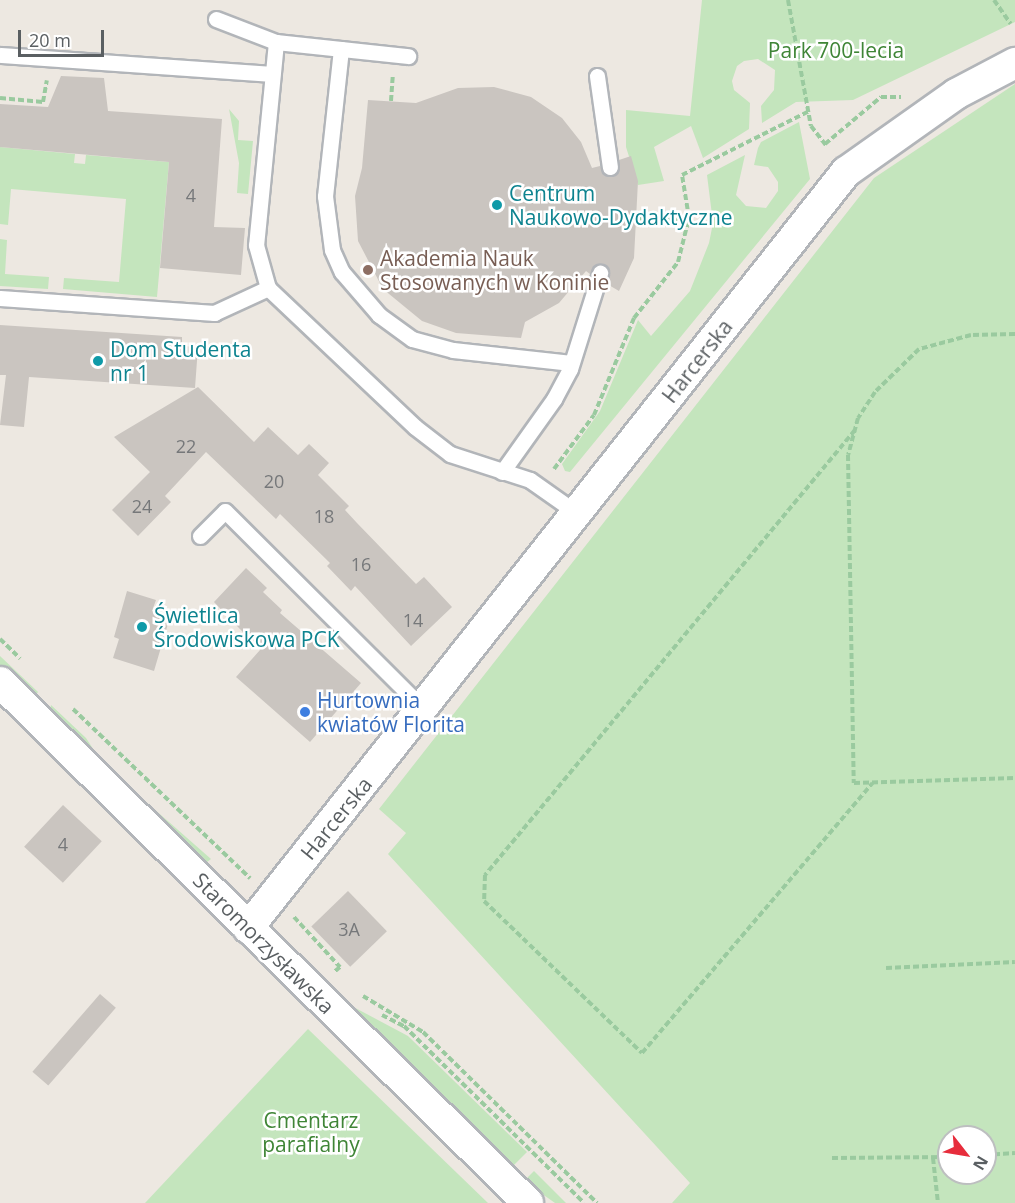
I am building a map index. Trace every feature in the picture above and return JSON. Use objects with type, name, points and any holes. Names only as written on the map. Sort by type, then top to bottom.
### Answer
[{"type":"street","name":"Harcerska","points":[[248,928],[846,172],[956,94],[1015,63]]},
{"type":"street","name":"Staromorzysławska","points":[[0,682],[528,1203]]},
{"type":"lane","points":[[216,19],[276,42],[408,56]]},
{"type":"lane","points":[[276,42],[256,245],[268,288],[415,427],[462,461],[542,486],[577,513]]},
{"type":"lane","points":[[341,49],[325,196],[333,250],[342,272],[379,315],[412,339],[453,350],[571,363]]},
{"type":"lane","points":[[0,55],[272,74]]},
{"type":"lane","points":[[597,75],[610,167]]},
{"type":"lane","points":[[502,472],[554,399],[571,363],[600,273]]},
{"type":"lane","points":[[0,297],[214,313],[268,288]]},
{"type":"lane","points":[[200,536],[225,511],[423,708]]},
{"type":"path","points":[[788,0],[811,126],[846,172]]},
{"type":"path","points":[[994,0],[1011,24]]},
{"type":"path","points":[[0,98],[43,102],[52,59]]},
{"type":"path","points":[[542,486],[594,415],[634,318],[678,262],[689,221],[682,175],[808,111]]},
{"type":"path","points":[[638,218],[689,221]]},
{"type":"path","points":[[873,783],[642,1053],[484,901],[485,874],[855,430],[875,392],[919,349],[971,335],[1015,334]]},
{"type":"path","points":[[855,430],[848,455],[854,783],[1015,778]]},
{"type":"path","points":[[0,639],[25,663]]},
{"type":"path","points":[[67,703],[247,876],[260,880],[294,913],[297,924],[340,967],[327,979]]},
{"type":"path","points":[[886,968],[1015,962]]},
{"type":"path","points":[[326,965],[342,980]]},
{"type":"path","points":[[361,994],[423,1032],[597,1203]]},
{"type":"path","points":[[375,1012],[404,1026],[584,1203]]},
{"type":"path","points":[[997,1154],[1015,1153]]},
{"type":"path","points":[[832,1158],[937,1158]]},
{"type":"path","points":[[933,1158],[938,1203]]},
{"type":"green space","name":"Park 700-lecia","points":[[702,0],[1015,0],[1015,22],[853,100],[796,102],[762,123],[761,106],[774,90],[775,70],[758,59],[744,61],[737,66],[732,81],[734,90],[750,103],[749,129],[703,158],[691,126],[654,147],[664,181],[638,185],[626,147],[626,110],[690,116]]},
{"type":"green space","points":[[1015,84],[1015,1203],[672,1203],[690,1183],[388,854],[406,833],[379,809],[874,178]]},
{"type":"green space","points":[[229,109],[239,121],[238,140],[253,141],[248,194],[237,193],[239,163]]},
{"type":"green space","points":[[799,122],[810,179],[570,472],[565,471],[562,464],[600,411],[638,320],[651,336],[690,291],[709,243],[713,223],[707,175],[745,155],[736,195],[746,206],[766,208],[778,191],[778,182],[768,167],[754,165],[758,148],[761,142]]},
{"type":"green space","points":[[0,147],[75,154],[74,163],[85,164],[86,155],[169,162],[157,297],[63,289],[64,278],[119,282],[126,199],[11,189],[8,225],[0,224]]},
{"type":"green space","points":[[0,239],[7,240],[5,274],[49,277],[48,289],[0,286]]},
{"type":"green space","points":[[0,656],[38,692],[36,695],[29,694],[0,665]]},
{"type":"green space","points":[[51,705],[86,738],[103,764],[211,859],[203,865],[49,714]]},
{"type":"green space","points":[[346,1003],[408,1036],[527,1152],[511,1168]]},
{"type":"green space","name":"Cmentarz parafialny","points":[[308,1029],[488,1203],[145,1203]]},
{"type":"green space","points":[[534,1171],[566,1203],[555,1203],[524,1181]]},
{"type":"building","points":[[61,76],[104,78],[108,111],[222,119],[214,227],[245,228],[241,275],[160,268],[169,162],[0,147],[0,104],[48,107]]},
{"type":"building","name":"Centrum Naukowo-Dydaktyczne","points":[[494,87],[531,97],[562,118],[581,142],[592,168],[600,166],[606,176],[616,175],[619,160],[631,156],[638,181],[634,258],[619,291],[607,284],[608,267],[597,264],[590,274],[586,271],[559,303],[525,322],[521,338],[456,333],[422,321],[383,289],[358,241],[355,196],[362,168],[368,100],[416,103],[458,88]]},
{"type":"building","name":"Dom Studenta nr 1","points":[[0,325],[182,337],[182,346],[198,347],[195,388],[29,377],[24,427],[0,425],[6,375],[0,375]]},
{"type":"building","points":[[198,387],[254,442],[268,427],[298,455],[309,444],[329,463],[318,475],[349,506],[345,510],[416,584],[424,577],[452,607],[411,646],[355,586],[351,591],[327,566],[330,563],[280,514],[276,519],[206,452],[165,496],[171,502],[138,536],[112,510],[150,472],[114,437]]},
{"type":"building","name":"Hurtownia kwiatów Florita","points":[[246,568],[267,588],[263,592],[282,610],[280,613],[361,683],[310,742],[236,677],[260,650],[214,602]]},
{"type":"building","name":"Świetlica Środowiskowa PCK","points":[[127,591],[156,600],[152,611],[170,617],[154,671],[113,658],[119,639],[114,637]]},
{"type":"building","points":[[63,805],[102,841],[63,883],[24,847]]},
{"type":"building","points":[[348,891],[387,931],[350,967],[311,926]]},
{"type":"building","points":[[100,994],[116,1008],[48,1086],[32,1072]]},
{"type":"place","name":"Centrum Naukowo-Dydaktyczne","points":[[497,205]]},
{"type":"place","name":"Akademia Nauk Stosowanych w Koninie","points":[[368,270]]},
{"type":"place","name":"Dom Studenta nr 1","points":[[98,361]]},
{"type":"place","name":"Świetlica Środowiskowa PCK","points":[[142,627]]},
{"type":"place","name":"Hurtownia kwiatów Florita","points":[[305,712]]}]
